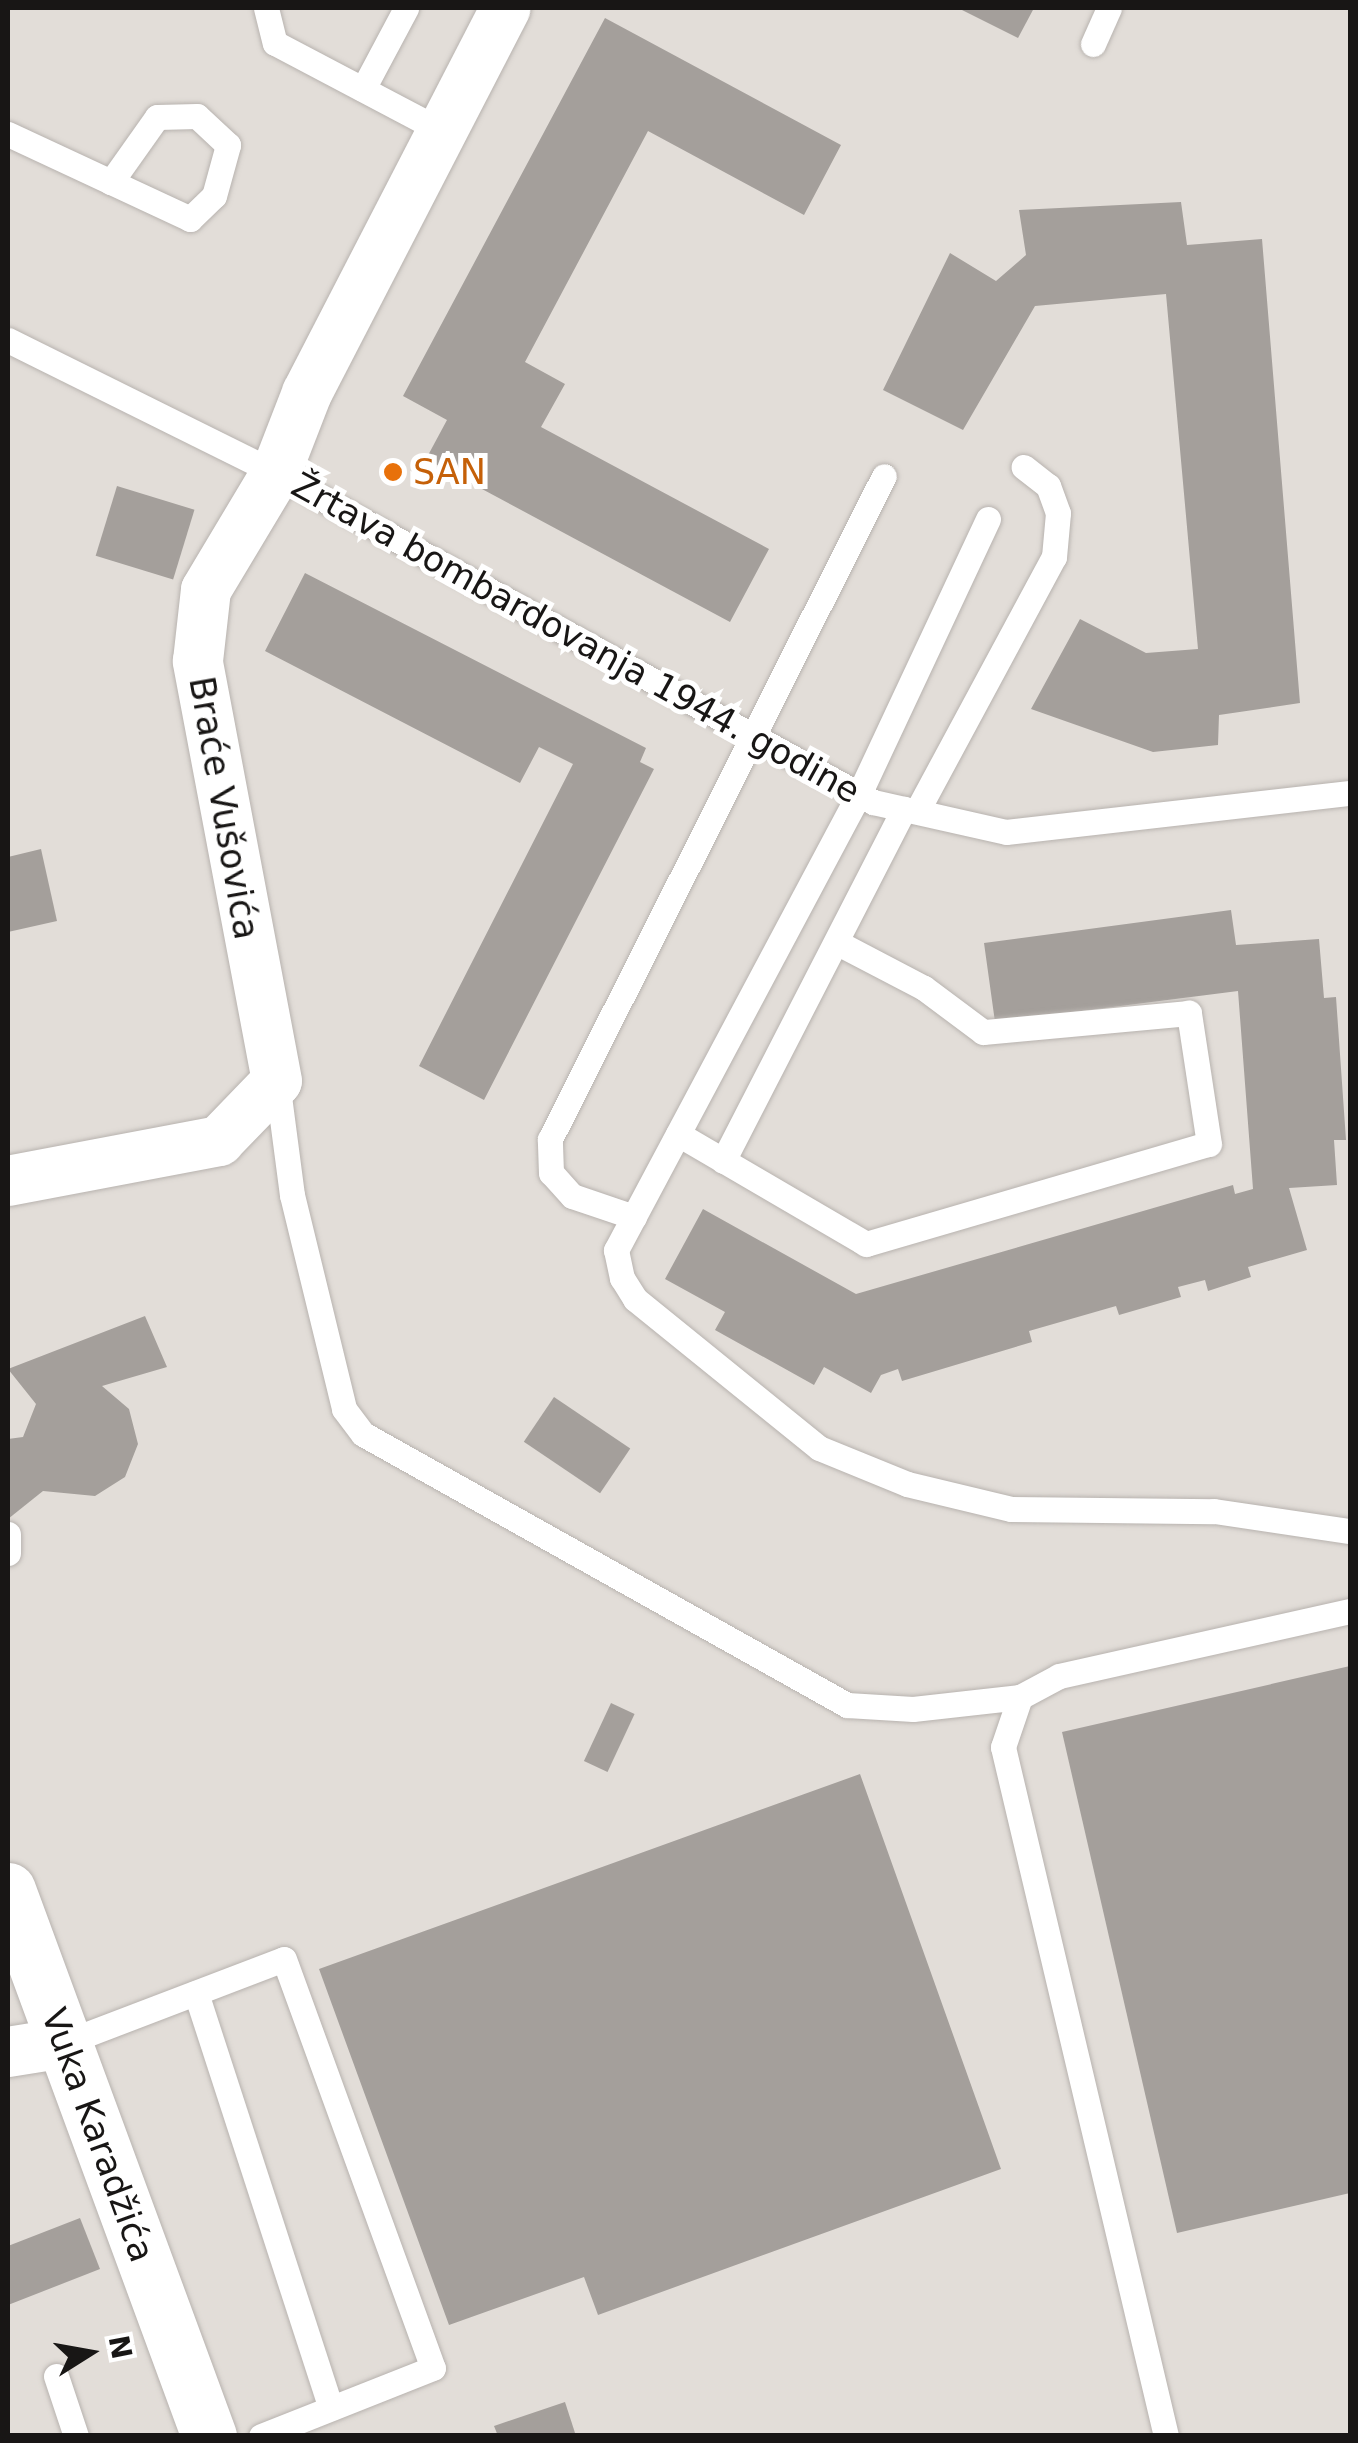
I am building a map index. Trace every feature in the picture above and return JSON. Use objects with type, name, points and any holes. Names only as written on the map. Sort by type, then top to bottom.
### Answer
[{"type":"street","name":"Braće Vušovića","points":[[276,1081],[198,661],[206,590],[276,472],[307,393],[506,8]]},
{"type":"street","points":[[8,1181],[218,1141],[276,1081]]},
{"type":"street","name":"Vuka Karadžića","points":[[8,1890],[210,2436]]},
{"type":"street","points":[[8,2052],[64,2043]]},
{"type":"lane","points":[[266,8],[276,43],[442,131]]},
{"type":"lane","points":[[363,89],[406,8]]},
{"type":"lane","points":[[1093,44],[1109,8]]},
{"type":"lane","points":[[8,134],[190,219],[214,196],[228,145],[197,116],[157,116],[111,182]]},
{"type":"lane","name":"Žrtava bombardovanja 1944. godine","points":[[8,340],[276,472],[859,794],[1006,832],[1350,793]]},
{"type":"lane","points":[[724,1161],[836,942],[1054,556],[1058,513],[1048,486],[1024,466]]},
{"type":"lane","points":[[634,1217],[572,1196],[550,1173],[550,1140],[750,734],[884,476]]},
{"type":"lane","points":[[988,519],[859,794],[616,1250],[635,1299],[820,1448],[907,1484],[1012,1509],[1195,1510],[1350,1531]]},
{"type":"lane","points":[[678,1134],[866,1244],[1209,1144],[1190,1012],[983,1032],[924,988],[836,942]]},
{"type":"lane","points":[[276,1081],[292,1195],[344,1409],[364,1434],[848,1705],[913,1709],[1020,1697],[1059,1676],[1350,1611]]},
{"type":"lane","points":[[8,1534],[8,1553]]},
{"type":"lane","points":[[1020,1697],[1003,1747],[1166,2436]]},
{"type":"lane","points":[[64,2043],[284,1960],[433,2368],[261,2436]]},
{"type":"lane","points":[[196,1992],[331,2408]]},
{"type":"lane","points":[[56,2376],[76,2436]]},
{"type":"building","points":[[958,8],[1034,8],[1018,38]]},
{"type":"building","points":[[605,18],[841,145],[804,215],[648,131],[525,362],[565,384],[541,427],[769,549],[730,622],[426,459],[447,420],[403,396]]},
{"type":"building","points":[[1181,202],[1187,245],[1262,239],[1300,703],[1219,715],[1218,745],[1153,752],[1031,709],[1080,619],[1146,653],[1198,649],[1166,294],[1035,306],[963,430],[883,390],[950,253],[996,281],[1026,255],[1019,210]]},
{"type":"building","points":[[117,486],[194,510],[173,579],[96,556]]},
{"type":"building","points":[[305,573],[646,748],[640,762],[654,769],[484,1100],[419,1066],[573,764],[539,747],[520,783],[265,651]]},
{"type":"building","points":[[41,849],[57,921],[8,932],[8,857]]},
{"type":"building","points":[[1231,910],[1236,945],[1319,939],[1324,998],[1336,997],[1346,1140],[1334,1140],[1337,1185],[1289,1188],[1307,1250],[1248,1267],[1251,1277],[1208,1291],[1205,1280],[1178,1287],[1181,1297],[1119,1315],[1116,1306],[1029,1331],[1032,1342],[902,1381],[898,1369],[881,1375],[871,1393],[824,1367],[814,1385],[715,1330],[725,1312],[665,1279],[703,1209],[856,1294],[1233,1185],[1235,1194],[1253,1189],[1238,991],[995,1022],[984,943]]},
{"type":"building","points":[[145,1316],[167,1367],[102,1386],[129,1409],[138,1444],[125,1477],[95,1496],[43,1491],[8,1519],[8,1439],[23,1437],[36,1404],[8,1369]]},
{"type":"building","points":[[554,1397],[630,1448],[600,1493],[524,1442]]},
{"type":"building","points":[[1350,1666],[1350,2193],[1177,2233],[1062,1732]]},
{"type":"building","points":[[611,1703],[635,1714],[608,1772],[584,1761]]},
{"type":"building","points":[[860,1774],[1001,2169],[598,2315],[584,2277],[449,2325],[319,1969]]},
{"type":"building","points":[[80,2218],[100,2269],[8,2305],[8,2246]]},
{"type":"building","points":[[565,2402],[576,2436],[498,2436],[494,2426]]},
{"type":"place","name":"SAN","points":[[393,472]]}]
